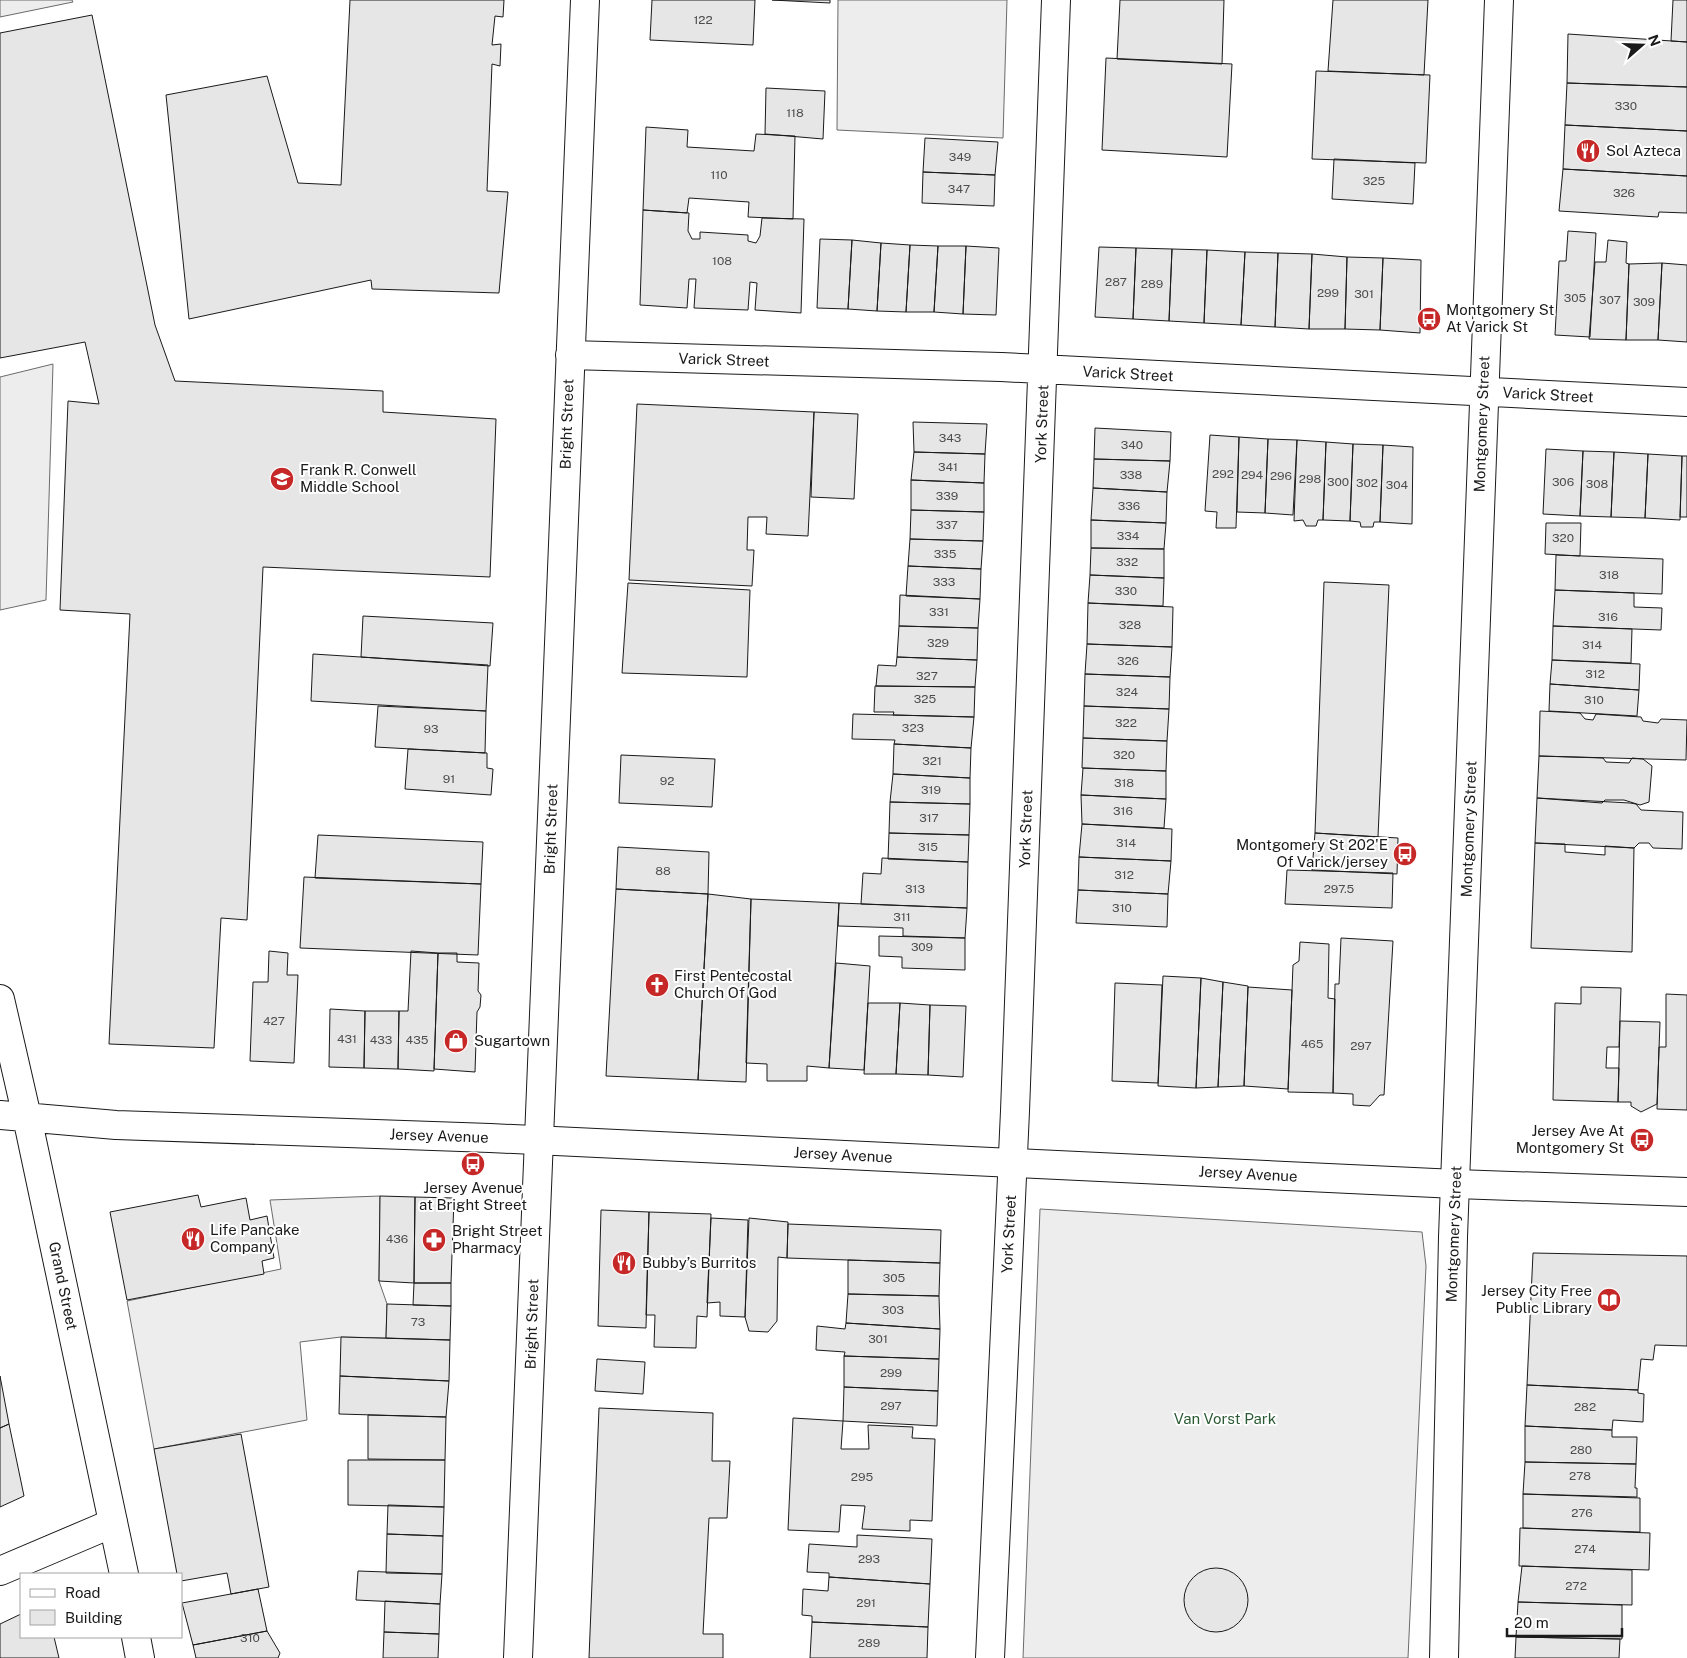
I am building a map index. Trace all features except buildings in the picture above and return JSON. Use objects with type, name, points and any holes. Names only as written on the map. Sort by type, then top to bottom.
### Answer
[{"type":"street","name":"Bright Street","points":[[518,1658],[585,0]]},
{"type":"street","name":"York Street","points":[[990,1658],[1044,370],[1056,0]]},
{"type":"street","name":"Montgomery Street","points":[[1444,1658],[1456,1184],[1483,392],[1499,0]]},
{"type":"street","name":"Varick Street","points":[[570,355],[1044,370],[1687,402]]},
{"type":"street","name":"Grand Street","points":[[0,999],[27,1117],[124,1573]]},
{"type":"street","name":"Jersey Avenue","points":[[0,1115],[116,1124],[490,1138],[539,1142],[1012,1162],[1456,1184],[1687,1192]]},
{"type":"street","points":[[0,1570],[113,1523]]},
{"type":"street","points":[[136,1638],[140,1658]]},
{"type":"shaded area","points":[[0,0],[72,0],[73,2],[0,17]]},
{"type":"shaded area","points":[[838,0],[1007,0],[1003,138],[837,130]]},
{"type":"shaded area","points":[[53,364],[46,600],[0,610],[0,377]]},
{"type":"shaded area","points":[[380,1196],[379,1281],[387,1304],[386,1338],[341,1337],[300,1342],[307,1420],[154,1449],[127,1301],[281,1269],[270,1200]]},
{"type":"shaded area","name":"Van Vorst Park","points":[[1040,1209],[1422,1232],[1426,1266],[1408,1658],[1023,1658]]},
{"type":"place","name":"Sol Azteca","points":[[1588,151]]},
{"type":"place","name":"Montgomery St At Varick St","points":[[1429,319]]},
{"type":"place","name":"Frank R. Conwell Middle School","points":[[282,479]]},
{"type":"place","name":"Montgomery St 202'E Of Varick/jersey","points":[[1405,854]]},
{"type":"place","name":"First Pentecostal Church Of God","points":[[657,985]]},
{"type":"place","name":"Sugartown","points":[[456,1041]]},
{"type":"place","name":"Jersey Ave At Montgomery St","points":[[1642,1140]]},
{"type":"place","name":"Jersey Avenue at Bright Street","points":[[473,1164]]},
{"type":"place","name":"Life Pancake Company","points":[[193,1239]]},
{"type":"place","name":"Bright Street Pharmacy","points":[[434,1240]]},
{"type":"place","name":"Bubby’s Burritos","points":[[624,1263]]},
{"type":"place","name":"Jersey City Free Public Library","points":[[1609,1300]]}]
